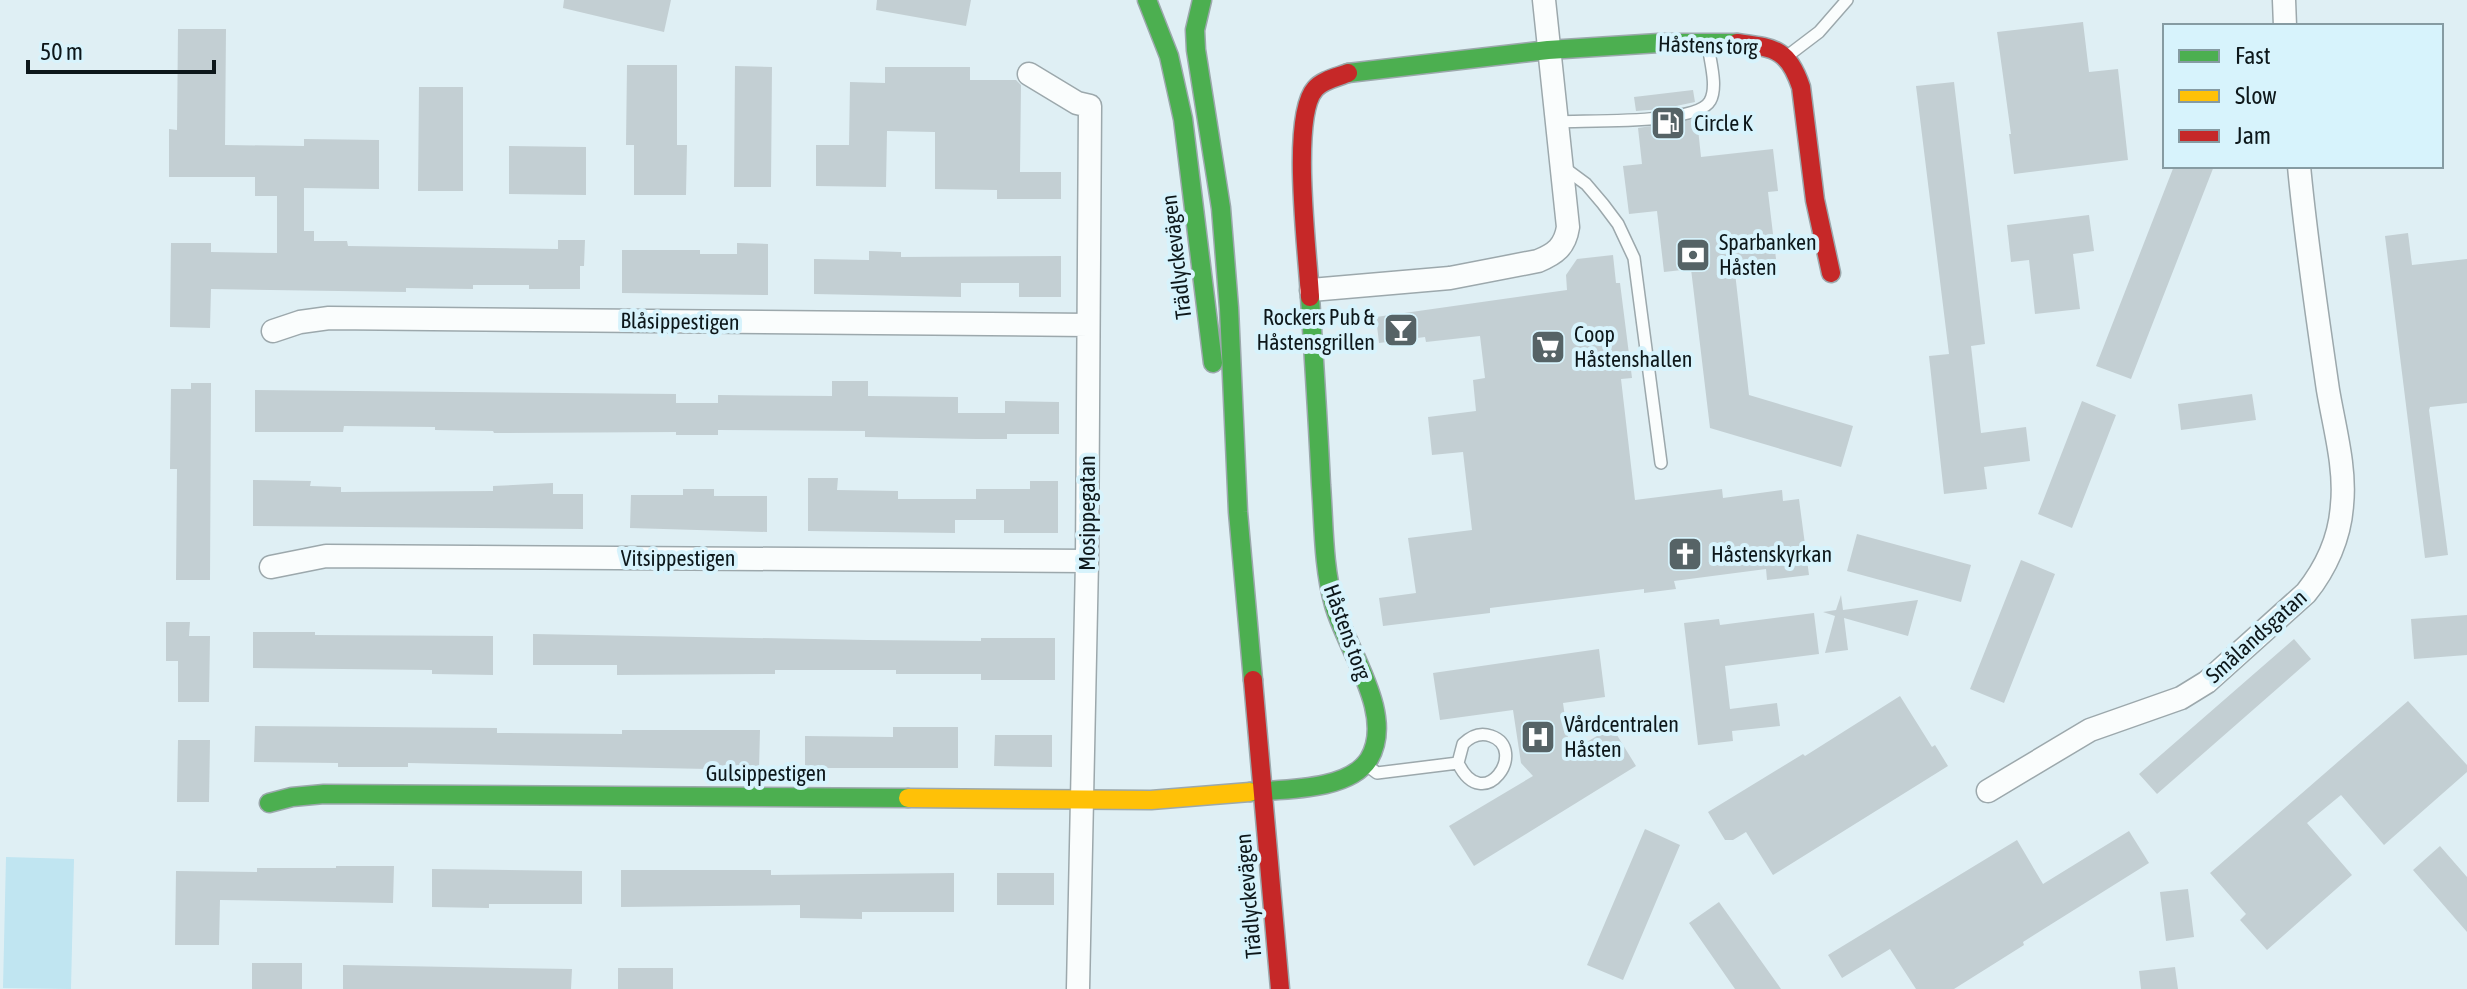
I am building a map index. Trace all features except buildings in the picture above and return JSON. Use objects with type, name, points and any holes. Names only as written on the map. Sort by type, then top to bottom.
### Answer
[{"type":"street","name":"Trädlyckevägen","points":[[1147,0],[1169,56],[1183,119],[1215,374],[1238,512]]},
{"type":"street","name":"Trädlyckevägen","points":[[1202,0],[1195,30],[1196,50],[1221,208],[1231,335],[1238,512],[1280,989]]},
{"type":"street","points":[[1311,290],[1450,278],[1538,261],[1551,256],[1567,238],[1544,0]]},
{"type":"street","points":[[2284,0],[2285,24]]},
{"type":"street","name":"Håstens torg","points":[[1365,765],[1377,740],[1376,713],[1372,696],[1331,598],[1326,567],[1301,135],[1305,105],[1315,88],[1352,72],[1548,50],[1708,42],[1754,43],[1772,48],[1786,56],[1795,69],[1801,87],[1815,200],[1831,273]]},
{"type":"street","name":"Mosippegatan","points":[[1029,74],[1077,103],[1090,106],[1087,561],[1078,989]]},
{"type":"street","name":"Smålandsgatan","points":[[1988,791],[2090,730],[2181,698],[2207,682],[2306,593],[2326,562],[2341,521],[2342,480],[2299,168]]},
{"type":"street","name":"Blåsippestigen","points":[[273,331],[300,322],[329,318],[1088,325]]},
{"type":"street","name":"Vitsippestigen","points":[[271,567],[326,556],[1087,561]]},
{"type":"street","points":[[1263,792],[1340,783],[1357,775],[1365,765]]},
{"type":"street","name":"Gulsippestigen","points":[[269,803],[324,794],[1151,800],[1263,792]]},
{"type":"lane","points":[[1786,56],[1819,32],[1847,0]]},
{"type":"lane","points":[[1557,122],[1623,122],[1704,109],[1713,93],[1708,42]]},
{"type":"lane","points":[[1562,166],[1586,184],[1603,204],[1618,224],[1634,258],[1661,463]]},
{"type":"lane","points":[[1479,734],[1498,739],[1503,747],[1505,767],[1494,781],[1472,781],[1463,774],[1458,763],[1463,744],[1479,734]]},
{"type":"lane","points":[[1365,765],[1377,773],[1458,763]]},
{"type":"shaded area","points":[[6,857],[74,859],[71,989],[3,988]]},
{"type":"traffic: fast","points":[[1147,0],[1169,56],[1183,119],[1213,363]]},
{"type":"traffic: fast","points":[[1202,0],[1195,30],[1196,50],[1221,208],[1229,308],[1238,512],[1253,680]]},
{"type":"traffic: fast","points":[[1348,73],[1548,50],[1659,43],[1737,43]]},
{"type":"traffic: fast","points":[[1250,792],[1297,789],[1347,777],[1369,759],[1376,741],[1377,722],[1373,702],[1340,622],[1328,575],[1310,297]]},
{"type":"traffic: fast","points":[[269,803],[324,794],[908,798]]},
{"type":"traffic: slow","points":[[908,798],[1151,800],[1250,792]]},
{"type":"traffic: jam","points":[[1737,43],[1778,52],[1791,64],[1796,74],[1801,87],[1815,200],[1831,273]]},
{"type":"traffic: jam","points":[[1310,297],[1302,188],[1303,127],[1315,89],[1348,73]]},
{"type":"traffic: jam","points":[[1253,680],[1280,989]]},
{"type":"place","name":"Circle K","points":[[1668,123]]},
{"type":"place","name":"Sparbanken Håsten","points":[[1693,255]]},
{"type":"place","name":"Rockers Pub & Håstensgrillen","points":[[1401,330]]},
{"type":"place","name":"Coop Håstenshallen","points":[[1548,347]]},
{"type":"place","name":"Håstenskyrkan","points":[[1685,554]]},
{"type":"place","name":"Vårdcentralen Håsten","points":[[1538,737]]}]
